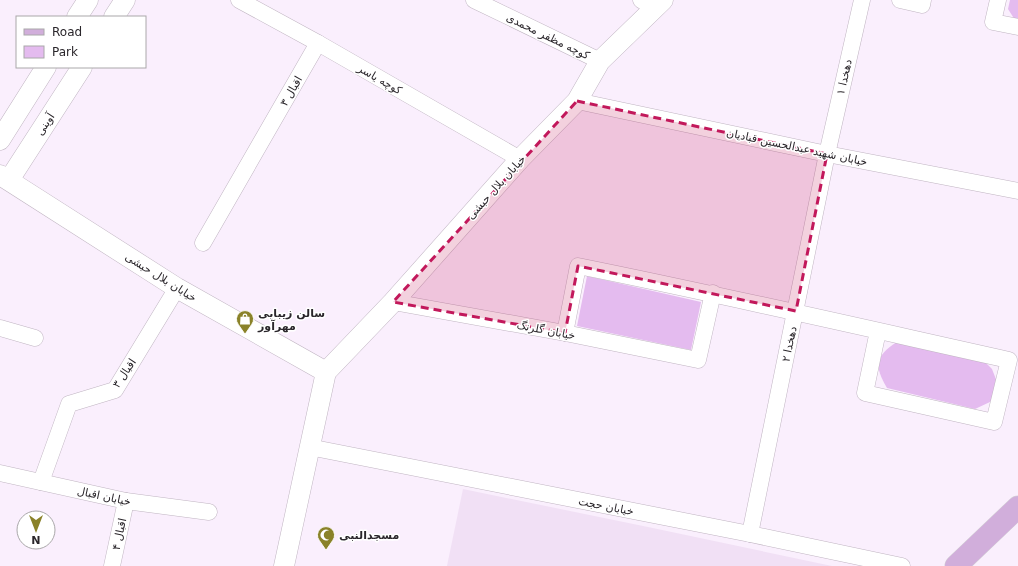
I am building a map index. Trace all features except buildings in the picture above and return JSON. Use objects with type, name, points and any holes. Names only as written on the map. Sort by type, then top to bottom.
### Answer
[{"type":"main road","points":[[956,566],[1018,507]]},
{"type":"street","points":[[78,16],[88,0]]},
{"type":"street","points":[[115,16],[125,0]]},
{"type":"street","name":"کوچه یاسر","points":[[239,0],[318,43],[520,159]]},
{"type":"street","name":"کوچه مظفر محمدی","points":[[474,0],[600,61]]},
{"type":"street","name":"دهخدا ۱","points":[[827,154],[862,0]]},
{"type":"street","points":[[900,0],[922,5],[923,0]]},
{"type":"street","points":[[998,0],[993,22],[1018,28]]},
{"type":"street","name":"خیابان بلال حبشی","points":[[4,178],[177,288],[326,372],[393,302],[520,159],[577,101],[600,61],[653,2]]},
{"type":"street","name":"اقبال ۳","points":[[203,243],[318,43]]},
{"type":"street","points":[[0,140],[45,68]]},
{"type":"street","name":"آوینی","points":[[4,178],[81,68]]},
{"type":"street","name":"خیابان شهید عبدالحسین قبادیان","points":[[577,101],[827,154],[1018,191]]},
{"type":"street","name":"دهخدا ۲","points":[[750,534],[827,154]]},
{"type":"street","points":[[565,333],[578,266],[713,293],[1009,360],[994,422],[865,393],[878,331]]},
{"type":"street","name":"اقبال ۳","points":[[41,482],[69,404],[115,390],[177,288]]},
{"type":"street","name":"خیابان گلرنگ","points":[[393,302],[565,333],[698,360],[713,293]]},
{"type":"street","points":[[0,328],[35,338]]},
{"type":"street","points":[[284,566],[326,372]]},
{"type":"street","name":"خیابان حجت","points":[[309,447],[750,534],[902,566]]},
{"type":"street","name":"خیابان اقبال","points":[[0,473],[126,501],[210,512]]},
{"type":"street","name":"اقبال ۴","points":[[112,566],[126,501]]},
{"type":"highlighted area","points":[[577,101],[827,154],[796,311],[578,266],[565,333],[393,302]]},
{"type":"shaded area","points":[[463,489],[648,527],[832,566],[447,566]]},
{"type":"green space","points":[[1010,0],[1018,0],[1018,20],[1015,20],[1008,9]]},
{"type":"green space","points":[[587,276],[701,302],[691,350],[577,326]]},
{"type":"green space","points":[[897,342],[986,363],[992,369],[997,382],[996,392],[990,402],[975,409],[887,388],[880,374],[879,362],[884,352]]},
{"type":"place","name":"سالن زیبایی مهرآور","points":[[245,334]]},
{"type":"place","name":"مسجدالنبی","points":[[326,550]]}]
